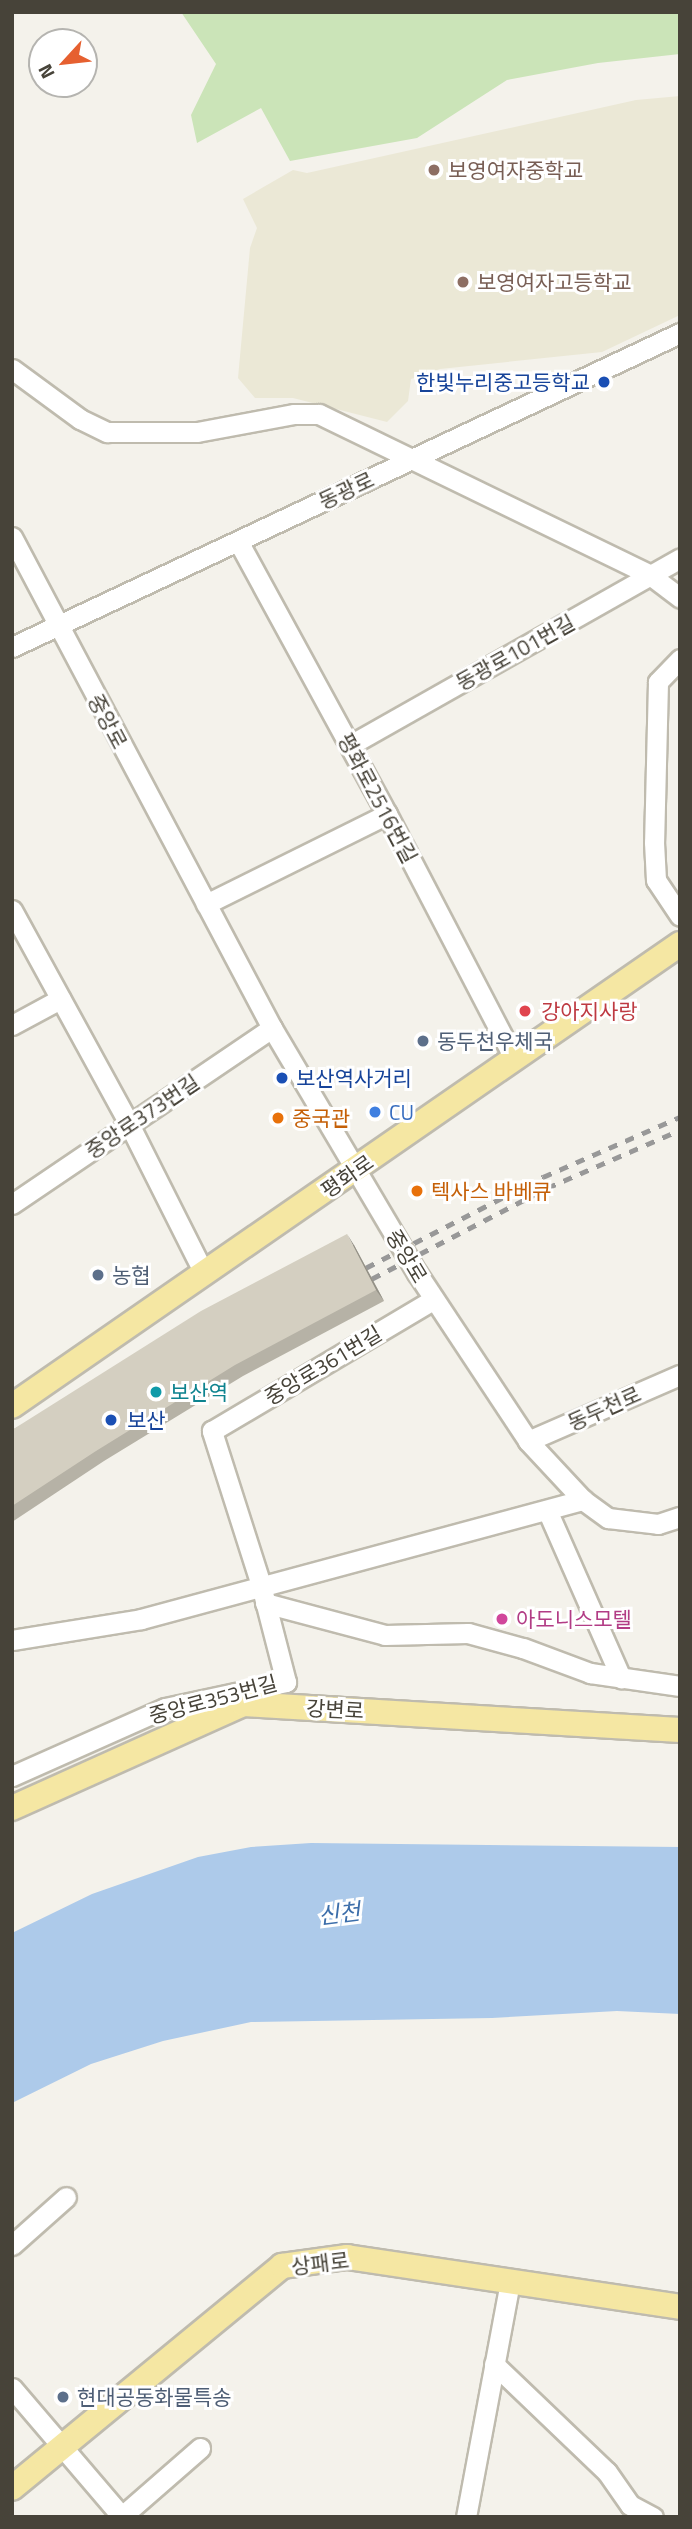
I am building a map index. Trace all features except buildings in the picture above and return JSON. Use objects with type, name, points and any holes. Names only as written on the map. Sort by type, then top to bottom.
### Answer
[{"type":"main road","name":"평화로","points":[[12,1406],[355,1171],[513,1056],[680,944]]},
{"type":"main road","name":"강변로","points":[[12,1808],[243,1704],[680,1730]]},
{"type":"main road","name":"상패로","points":[[12,2488],[282,2266],[347,2257],[680,2306]]},
{"type":"street","name":"동광로","points":[[12,648],[680,333]]},
{"type":"street","points":[[12,369],[80,419],[107,432],[197,432],[294,414],[319,414],[650,575],[680,598]]},
{"type":"street","name":"중앙로","points":[[12,537],[272,1028],[355,1171],[434,1299],[528,1441],[583,1500],[608,1518],[658,1524],[680,1517]]},
{"type":"street","name":"평화로2516번길","points":[[238,541],[387,814],[513,1056]]},
{"type":"street","name":"동광로101번길","points":[[350,745],[680,558]]},
{"type":"street","points":[[680,659],[658,682],[654,842],[656,880],[680,916]]},
{"type":"street","points":[[206,904],[387,814]]},
{"type":"street","points":[[12,910],[129,1124],[204,1273]]},
{"type":"street","points":[[12,1025],[61,999]]},
{"type":"street","name":"중앙로373번길","points":[[12,1204],[272,1028]]},
{"type":"street","name":"중앙로361번길","points":[[212,1431],[434,1299]]},
{"type":"street","name":"동두천로","points":[[528,1441],[680,1375]]},
{"type":"street","name":"중앙로353번길","points":[[12,1776],[165,1708],[286,1682],[263,1594],[212,1431]]},
{"type":"street","points":[[12,1640],[141,1619],[263,1594],[583,1500]]},
{"type":"street","points":[[547,1510],[621,1678]]},
{"type":"street","points":[[263,1594],[385,1635],[468,1633],[523,1648],[590,1673],[680,1686]]},
{"type":"street","points":[[12,2245],[66,2197]]},
{"type":"street","points":[[466,2517],[510,2281]]},
{"type":"street","points":[[494,2364],[607,2472],[630,2505],[653,2517]]},
{"type":"street","points":[[12,2388],[122,2516],[200,2448]]},
{"type":"shaded area","name":"보영여자고등학교","points":[[680,96],[680,315],[602,352],[440,369],[411,379],[408,401],[387,422],[293,398],[255,398],[238,378],[250,248],[257,228],[243,199],[293,170],[307,173],[636,100]]},
{"type":"green space","points":[[181,12],[680,12],[680,54],[598,63],[507,80],[417,138],[290,161],[261,108],[197,143],[191,115],[216,64]]},
{"type":"water","name":"신천","points":[[311,1843],[680,1847],[680,2014],[617,2011],[492,2018],[251,2022],[163,2041],[91,2064],[12,2103],[12,1933],[92,1894],[198,1857],[251,1847]]},
{"type":"railway","points":[[350,1276],[543,1177],[680,1117]]},
{"type":"railway","points":[[356,1287],[547,1188],[680,1130]]},
{"type":"place","name":"보영여자중학교","points":[[434,170]]},
{"type":"place","name":"보영여자고등학교","points":[[463,282]]},
{"type":"place","name":"한빛누리중고등학교","points":[[604,382]]},
{"type":"place","name":"강아지사랑","points":[[525,1011]]},
{"type":"place","name":"동두천우체국","points":[[423,1041]]},
{"type":"place","name":"보산역사거리","points":[[282,1078]]},
{"type":"place","name":"CU","points":[[375,1112]]},
{"type":"place","name":"중국관","points":[[278,1118]]},
{"type":"place","name":"텍사스 바베큐","points":[[417,1191]]},
{"type":"place","name":"농협","points":[[98,1275]]},
{"type":"place","name":"보산역","points":[[156,1392]]},
{"type":"place","name":"보산","points":[[111,1420]]},
{"type":"place","name":"아도니스모텔","points":[[502,1619]]},
{"type":"place","name":"현대공동화물특송","points":[[63,2397]]}]
